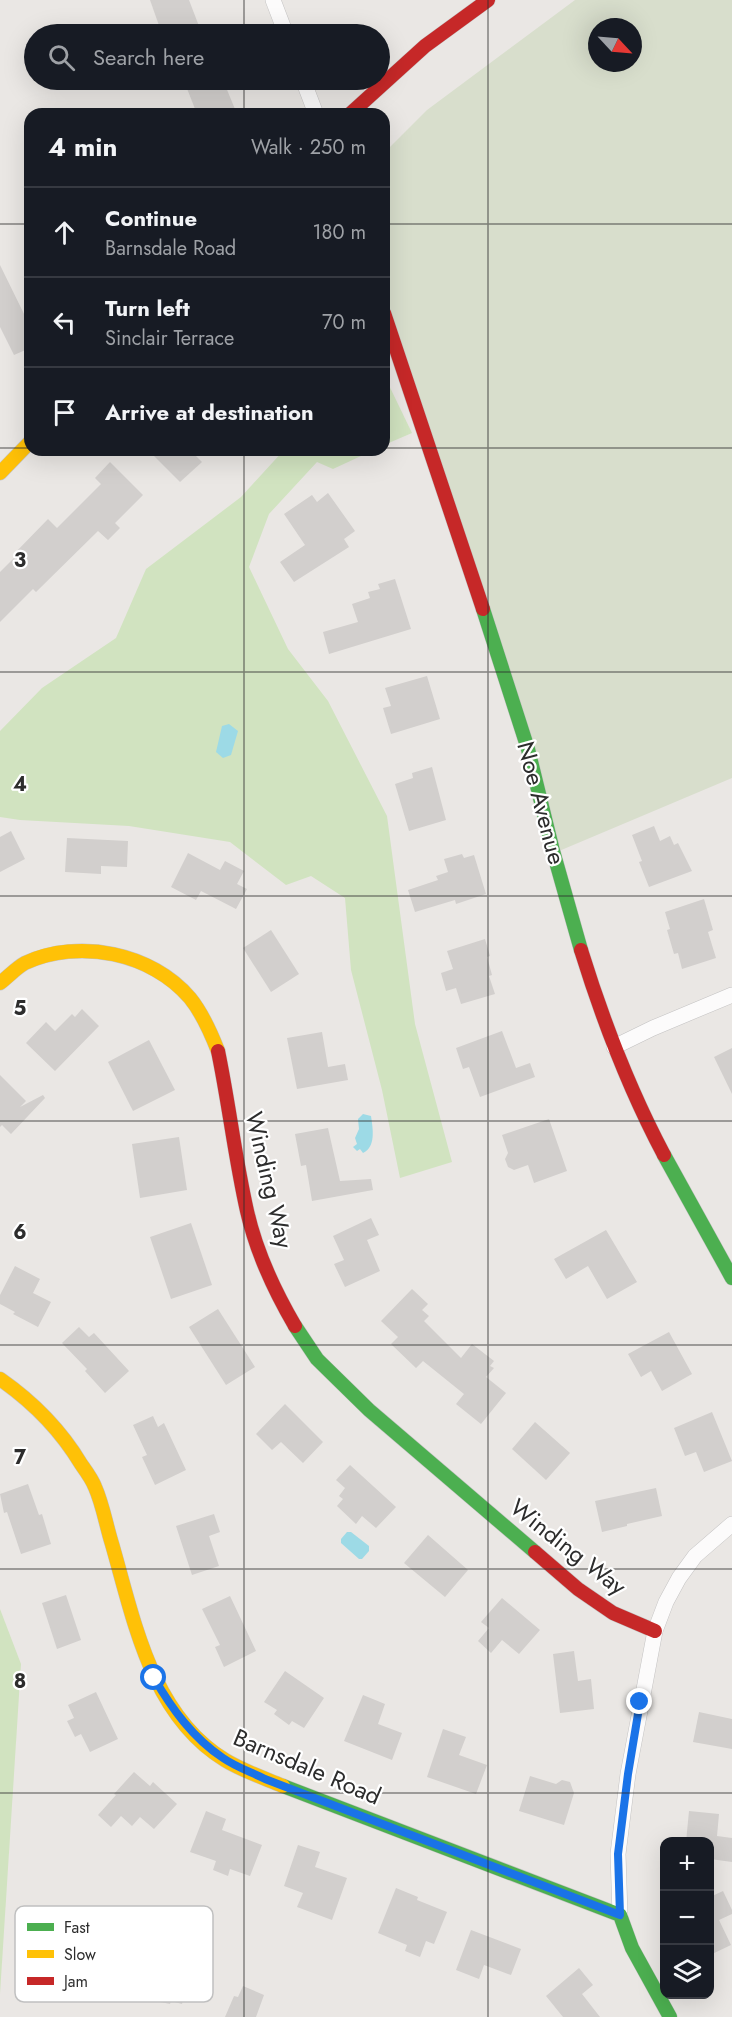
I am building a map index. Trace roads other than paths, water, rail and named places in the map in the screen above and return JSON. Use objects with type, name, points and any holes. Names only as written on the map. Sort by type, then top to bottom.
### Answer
[{"type":"street","points":[[273,0],[282,24]]},
{"type":"street","points":[[390,78],[425,46],[488,0]]},
{"type":"street","points":[[307,90],[314,108]]},
{"type":"street","points":[[357,108],[376,90]]},
{"type":"street","name":"Noe Avenue","points":[[390,330],[525,738],[554,853],[588,971],[614,1047],[658,1145],[732,1278]]},
{"type":"street","points":[[0,472],[24,448]]},
{"type":"street","name":"Winding Way","points":[[0,983],[22,964],[48,955],[88,951],[141,962],[176,983],[186,993],[208,1027],[218,1052],[247,1212],[259,1251],[274,1289],[294,1325],[317,1359],[369,1410],[578,1589],[613,1613],[655,1631]]},
{"type":"street","points":[[614,1047],[732,995]]},
{"type":"street","name":"Barnsdale Road","points":[[0,1379],[24,1396],[44,1415],[70,1446],[95,1486],[144,1653],[154,1678],[184,1723],[203,1742],[224,1759],[265,1779],[620,1915]]},
{"type":"street","points":[[670,2017],[632,1948],[620,1915],[618,1854],[628,1774],[655,1631],[666,1602],[679,1578],[695,1557],[732,1524]]},
{"type":"water","points":[[229,724],[238,731],[231,755],[223,758],[216,752],[222,726]]},
{"type":"water","points":[[363,1114],[371,1116],[373,1132],[370,1147],[363,1153],[360,1149],[357,1151],[353,1147],[357,1144],[355,1138],[359,1129],[358,1119]]},
{"type":"water","points":[[347,1532],[351,1532],[369,1546],[369,1551],[362,1559],[359,1559],[341,1543],[341,1539]]}]
